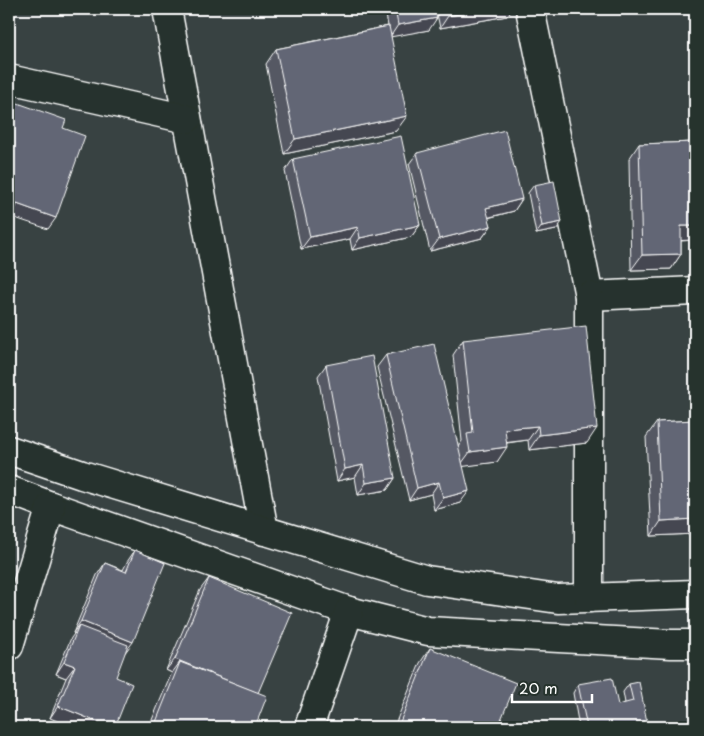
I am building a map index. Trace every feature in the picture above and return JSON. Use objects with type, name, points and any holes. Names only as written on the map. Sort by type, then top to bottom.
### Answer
[{"type":"street","points":[[167,9],[264,531]]},
{"type":"street","points":[[530,9],[589,296],[589,598]]},
{"type":"street","points":[[9,79],[187,119]]},
{"type":"street","points":[[589,296],[695,291]]},
{"type":"street","points":[[9,450],[82,475],[427,580],[558,599],[695,594]]},
{"type":"street","points":[[9,490],[349,611],[428,631],[695,644]]},
{"type":"street","points":[[9,646],[51,506]]},
{"type":"street","points":[[309,727],[349,611]]},
{"type":"building","points":[[395,9],[435,9],[437,18],[398,25]]},
{"type":"building","points":[[447,9],[488,9],[448,16]]},
{"type":"building","points":[[389,26],[407,116],[295,139],[276,49]]},
{"type":"building","points":[[9,100],[66,120],[63,128],[85,136],[56,218],[17,204],[11,222],[9,221]]},
{"type":"building","points":[[505,130],[522,199],[486,208],[491,226],[439,239],[417,153]]},
{"type":"building","points":[[401,136],[420,225],[360,238],[358,227],[310,237],[293,159]]},
{"type":"building","points":[[695,142],[695,226],[681,226],[681,254],[642,255],[639,144]]},
{"type":"building","points":[[554,181],[562,222],[542,226],[534,185]]},
{"type":"building","points":[[586,326],[597,428],[539,435],[538,426],[505,429],[507,447],[470,452],[467,434],[473,433],[463,340]]},
{"type":"building","points":[[434,344],[469,491],[443,498],[439,482],[417,488],[386,355]]},
{"type":"building","points":[[372,356],[395,478],[366,483],[363,465],[345,469],[326,365]]},
{"type":"building","points":[[695,420],[695,519],[661,521],[657,422]]},
{"type":"building","points":[[135,550],[165,563],[133,642],[81,621],[105,563],[126,572]]},
{"type":"building","points":[[209,578],[292,613],[258,693],[175,659]]},
{"type":"building","points":[[79,626],[128,645],[116,677],[132,684],[115,727],[110,727],[58,706],[75,666],[64,662]]},
{"type":"building","points":[[430,648],[516,683],[498,727],[398,727]]},
{"type":"building","points":[[180,662],[267,696],[255,727],[154,727]]},
{"type":"building","points":[[612,678],[618,705],[633,701],[629,684],[639,682],[648,727],[587,727],[578,684]]}]
